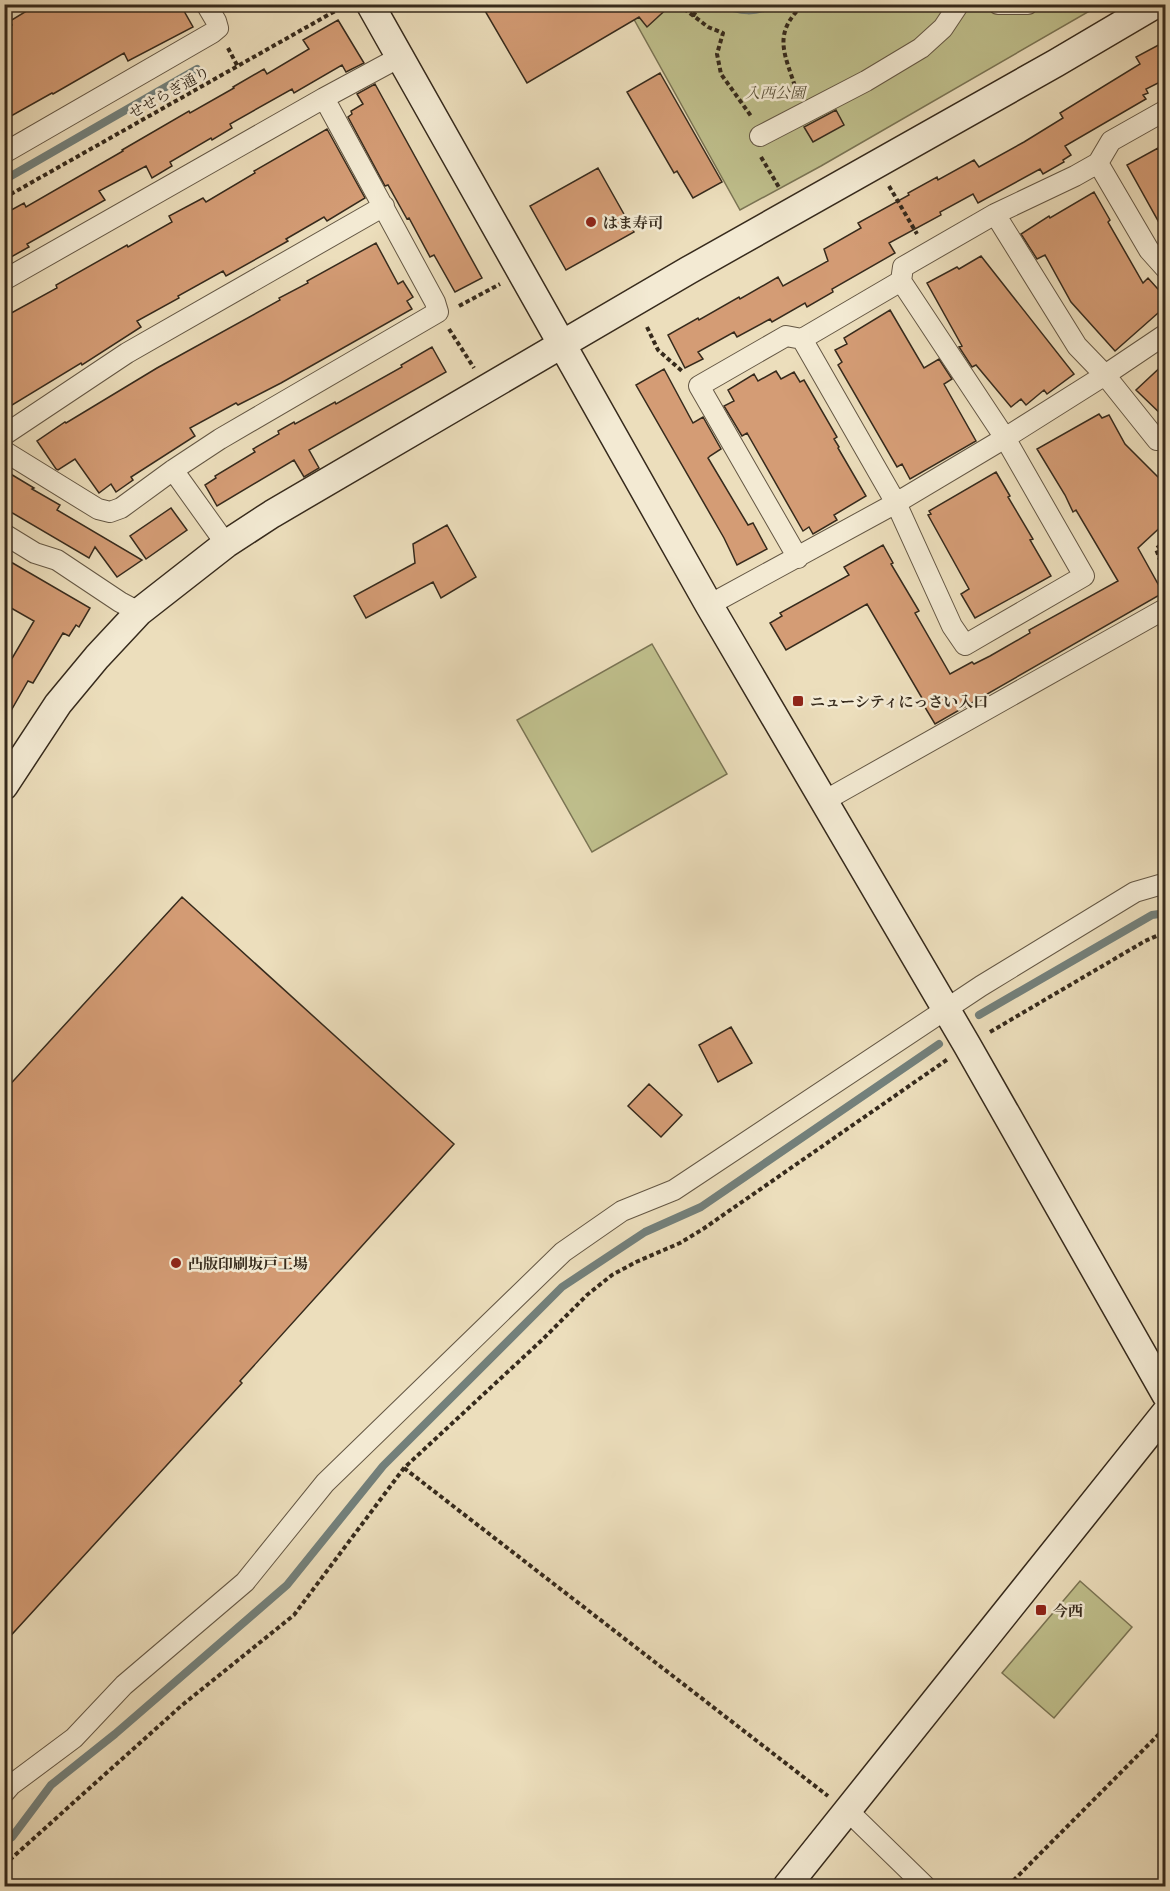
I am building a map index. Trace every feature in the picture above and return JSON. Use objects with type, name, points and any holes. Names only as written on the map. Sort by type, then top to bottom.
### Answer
[{"type":"street","points":[[4,153],[212,33],[218,28],[206,4]]},
{"type":"street","points":[[760,136],[896,64],[921,48],[943,28],[959,4]]},
{"type":"street","points":[[998,4],[1028,4]]},
{"type":"street","points":[[4,786],[58,704],[97,657],[139,612],[226,544],[272,514],[792,210],[1046,69],[1156,4]]},
{"type":"street","points":[[357,5],[400,57],[710,605],[967,1046],[1166,1395]]},
{"type":"street","points":[[4,280],[400,57]]},
{"type":"street","points":[[4,451],[98,509],[110,512],[121,508],[220,439],[438,312],[435,302],[324,98]]},
{"type":"street","points":[[802,339],[896,503],[952,626],[965,645],[1084,576],[1005,438],[901,281],[903,267],[995,214],[1098,163],[1111,141],[1166,110]]},
{"type":"street","points":[[1098,163],[1149,250],[1166,269]]},
{"type":"street","points":[[4,435],[127,353],[384,207]]},
{"type":"street","points":[[995,214],[1077,346],[1105,375],[1157,440],[1166,438]]},
{"type":"street","points":[[798,558],[699,386],[786,336],[802,339],[901,281]]},
{"type":"street","points":[[710,605],[896,503],[1005,438],[1166,334]]},
{"type":"street","points":[[173,470],[226,544]]},
{"type":"street","points":[[4,534],[35,553],[57,561],[139,612]]},
{"type":"street","points":[[824,801],[1163,610],[1166,613]]},
{"type":"street","points":[[4,1793],[11,1785],[74,1738],[124,1684],[245,1582],[325,1483],[563,1252],[622,1211],[674,1190],[946,1010],[1135,892],[1166,884]]},
{"type":"street","points":[[787,1887],[1166,1412]]},
{"type":"street","points":[[848,1811],[925,1887]]},
{"type":"path","points":[[678,4],[708,27],[723,33],[717,54],[721,74],[753,119],[760,136],[760,156],[792,210]]},
{"type":"path","points":[[693,16],[701,4]]},
{"type":"path","points":[[803,114],[783,44],[784,30],[790,18],[804,4]]},
{"type":"path","name":"せせらぎ通り","points":[[4,198],[357,5]]},
{"type":"path","points":[[889,186],[928,253]]},
{"type":"path","points":[[475,369],[438,312],[456,308],[501,283]]},
{"type":"path","points":[[647,327],[658,350],[699,386]]},
{"type":"path","points":[[1166,540],[1156,549],[1166,576]]},
{"type":"path","points":[[4,1865],[181,1706],[294,1615],[404,1468],[587,1295],[612,1275],[680,1243],[703,1229],[967,1046],[1145,941],[1166,932]]},
{"type":"path","points":[[404,1468],[848,1811]]},
{"type":"path","points":[[1008,1887],[1166,1727]]},
{"type":"green space","name":"入西公園","points":[[626,5],[1100,5],[821,166],[740,210]]},
{"type":"green space","points":[[652,644],[727,774],[592,852],[517,720]]},
{"type":"green space","points":[[1080,1581],[1132,1627],[1054,1718],[1002,1673]]},
{"type":"water","points":[[715,5],[781,5],[763,12],[748,14]]},
{"type":"building","points":[[38,4],[180,4],[193,27],[128,61],[124,53],[4,120],[4,30],[12,25],[10,21]]},
{"type":"building","points":[[481,4],[672,4],[647,27],[639,17],[527,83]]},
{"type":"building","points":[[338,20],[364,63],[346,72],[342,65],[294,93],[292,89],[230,124],[232,128],[212,140],[211,138],[170,162],[172,166],[152,178],[146,166],[99,191],[105,200],[27,244],[29,247],[11,257],[4,246],[4,214],[24,203],[26,207],[264,69],[267,74],[309,49],[303,40]]},
{"type":"building","points":[[1166,41],[1166,79],[1146,89],[1148,93],[1143,95],[1146,99],[1065,146],[1071,155],[1063,160],[1064,162],[1043,174],[1040,169],[978,203],[973,194],[940,212],[941,215],[889,243],[895,253],[832,289],[833,292],[807,307],[805,303],[772,322],[770,319],[737,337],[734,332],[698,352],[703,359],[685,368],[668,335],[778,277],[783,286],[828,261],[824,249],[861,228],[858,223],[937,177],[938,180],[974,160],[979,167],[1024,142],[1063,118],[1060,113],[1140,64],[1136,57]]},
{"type":"building","points":[[660,73],[722,182],[693,198],[677,171],[674,173],[627,92]]},
{"type":"building","points":[[375,84],[482,278],[455,292],[434,255],[430,257],[388,185],[385,186],[348,117],[352,114],[351,111],[363,104],[357,94]]},
{"type":"building","points":[[836,110],[844,125],[813,142],[804,127]]},
{"type":"building","points":[[327,129],[365,198],[327,221],[324,217],[286,239],[288,241],[226,276],[223,271],[178,296],[179,298],[137,321],[141,327],[82,365],[81,363],[4,410],[4,317],[57,288],[56,285],[172,222],[169,216],[203,198],[206,202]]},
{"type":"building","points":[[1158,148],[1166,161],[1166,235],[1127,165]]},
{"type":"building","points":[[598,168],[634,232],[566,270],[530,206]]},
{"type":"building","points":[[1094,192],[1110,220],[1108,222],[1143,283],[1148,278],[1166,298],[1166,306],[1115,351],[1071,302],[1045,255],[1037,259],[1021,234]]},
{"type":"building","points":[[376,243],[398,284],[403,281],[413,297],[407,301],[412,309],[281,383],[238,405],[236,403],[190,428],[195,436],[131,477],[133,480],[116,492],[111,484],[99,493],[75,459],[58,470],[56,469],[37,441],[157,368],[280,300],[279,298],[308,283],[307,281]]},
{"type":"building","points":[[981,256],[1074,374],[1047,394],[1044,390],[1026,405],[1021,399],[1011,407],[976,365],[972,367],[959,347],[962,346],[927,283]]},
{"type":"building","points":[[890,310],[924,368],[939,359],[952,379],[944,384],[976,441],[910,479],[902,464],[897,467],[838,365],[842,362],[835,350],[847,344],[844,338]]},
{"type":"building","points":[[432,347],[446,372],[309,450],[319,468],[304,477],[294,460],[217,506],[205,485],[216,478],[215,476],[255,452],[253,449],[279,434],[278,431],[335,402],[336,404],[402,367],[401,365]]},
{"type":"building","points":[[1166,362],[1166,419],[1136,390]]},
{"type":"building","points":[[664,369],[693,423],[703,417],[721,449],[708,458],[748,525],[753,523],[767,549],[737,565],[724,538],[636,385]]},
{"type":"building","points":[[776,371],[781,379],[794,372],[800,382],[804,380],[837,437],[834,439],[838,448],[866,496],[834,515],[837,520],[813,534],[809,527],[803,531],[747,433],[742,436],[724,406],[734,401],[728,390],[754,374],[758,381]]},
{"type":"building","points":[[1099,414],[1102,418],[1109,415],[1125,444],[1166,485],[1166,522],[1138,548],[1163,593],[935,724],[867,604],[786,650],[770,623],[782,616],[780,613],[849,575],[844,567],[883,545],[893,563],[891,564],[919,611],[915,613],[950,674],[972,662],[974,664],[990,656],[1030,633],[1029,630],[1118,581],[1076,510],[1073,512],[1037,449]]},
{"type":"building","points":[[4,470],[60,505],[57,510],[142,560],[117,577],[95,547],[89,558],[4,508]]},
{"type":"building","points":[[996,472],[1051,576],[975,618],[961,594],[969,589],[928,515],[931,514],[929,511]]},
{"type":"building","points":[[171,508],[187,530],[146,559],[130,536]]},
{"type":"building","points":[[447,525],[476,577],[441,598],[433,582],[366,618],[354,596],[415,563],[413,544]]},
{"type":"building","points":[[4,558],[90,608],[79,627],[76,625],[69,636],[63,633],[33,683],[28,681],[4,723],[4,672],[34,621],[4,604]]},
{"type":"building","name":"凸版印刷坂戸工場","points":[[182,897],[454,1144],[240,1381],[242,1383],[4,1643],[4,1091]]},
{"type":"building","points":[[731,1027],[752,1063],[718,1082],[699,1045]]},
{"type":"building","points":[[649,1084],[682,1115],[661,1137],[628,1106]]},
{"type":"waterway","points":[[4,180],[197,69]]},
{"type":"waterway","points":[[979,1015],[1152,915],[1166,913]]},
{"type":"waterway","points":[[4,1842],[12,1837],[51,1785],[115,1734],[287,1585],[383,1466],[562,1287],[645,1232],[701,1207],[939,1044]]},
{"type":"place","name":"はま寿司","points":[[591,222]]},
{"type":"place","name":"ニューシティにっさい入口","points":[[798,701]]},
{"type":"place","name":"凸版印刷坂戸工場","points":[[176,1263]]},
{"type":"place","name":"今西","points":[[1041,1610]]}]
